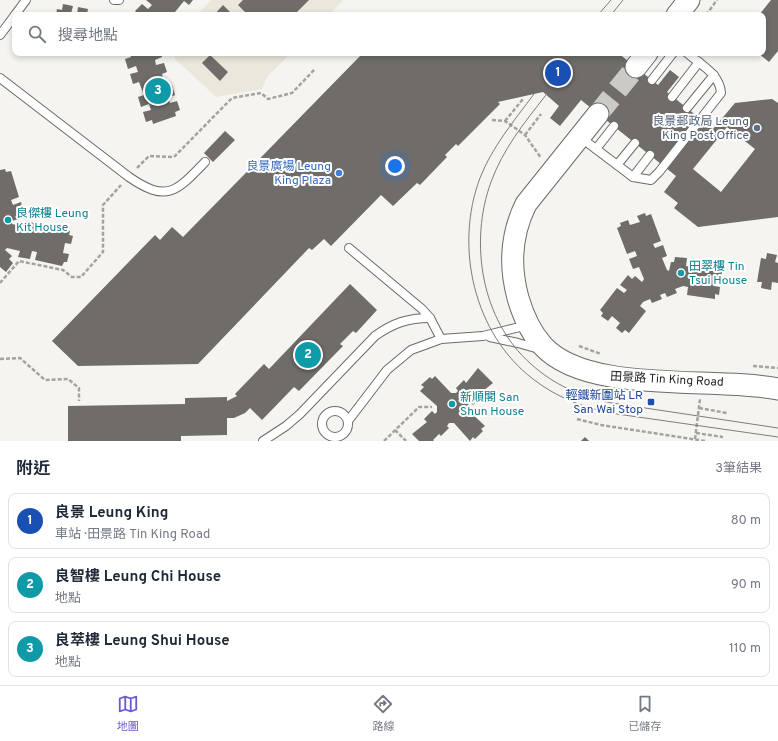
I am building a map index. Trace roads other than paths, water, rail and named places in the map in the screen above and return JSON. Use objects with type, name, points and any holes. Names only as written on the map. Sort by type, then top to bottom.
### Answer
[{"type":"street","points":[[679,12],[689,0]]},
{"type":"street","name":"田景路 Tin King Road","points":[[606,120],[588,143],[551,171],[526,204],[519,218],[514,234],[512,252],[513,271],[521,308],[529,325],[544,347],[553,355],[573,366],[612,377],[728,383],[778,389]]},
{"type":"lane","points":[[17,12],[26,0]]},
{"type":"lane","points":[[114,0],[120,0]]},
{"type":"lane","points":[[0,35],[12,19]]},
{"type":"lane","points":[[645,67],[667,56]]},
{"type":"lane","points":[[588,143],[632,177],[651,180],[659,172],[721,93],[721,87],[714,74],[691,56]]},
{"type":"lane","points":[[672,96],[699,62]]},
{"type":"lane","points":[[687,108],[714,74]]},
{"type":"lane","points":[[0,78],[129,177],[150,190],[164,193],[176,189],[205,162]]},
{"type":"lane","points":[[618,165],[635,143]]},
{"type":"lane","points":[[632,177],[650,155]]},
{"type":"lane","points":[[349,248],[414,300],[430,318],[441,339]]},
{"type":"lane","points":[[263,441],[286,426],[300,414],[375,336],[387,327],[401,321],[415,318],[430,318]]},
{"type":"lane","points":[[348,421],[346,417],[339,412],[334,412],[326,415],[322,427],[333,439],[346,432],[348,421],[387,370],[399,359],[426,344],[441,339],[482,336],[529,325]]},
{"type":"lane","points":[[482,336],[518,342],[553,355]]},
{"type":"tunnel","points":[[598,114],[636,67]]},
{"type":"tram line","points":[[601,12],[611,0]]},
{"type":"tram line","points":[[613,12],[623,0]]},
{"type":"tram line","points":[[534,94],[504,134],[491,156],[480,178],[472,205],[469,232],[470,260],[475,288],[483,314],[496,338],[513,360],[533,379],[560,396],[589,408],[610,413],[778,437]]},
{"type":"tram line","points":[[546,95],[508,147],[491,182],[484,205],[481,230],[481,254],[484,279],[491,303],[501,325],[514,346],[531,364],[549,378],[579,394],[612,403],[778,428]]},
{"type":"place","name":"良景 Leung King","points":[[558,73]]},
{"type":"place","name":"良萃樓 Leung Shui House","points":[[158,91]]},
{"type":"place","name":"良景郵政局 Leung King Post Office","points":[[757,128]]},
{"type":"place","name":"良景廣場 Leung King Plaza","points":[[339,173]]},
{"type":"place","name":"良傑樓 Leung Kit House","points":[[8,220]]},
{"type":"place","name":"田翠樓 Tin Tsui House","points":[[681,273]]},
{"type":"place","name":"良智樓 Leung Chi House","points":[[308,355]]},
{"type":"place","name":"輕鐵新圍站 LR San Wai Stop","points":[[651,402]]},
{"type":"place","name":"新順閣 San Shun House","points":[[452,404]]}]
